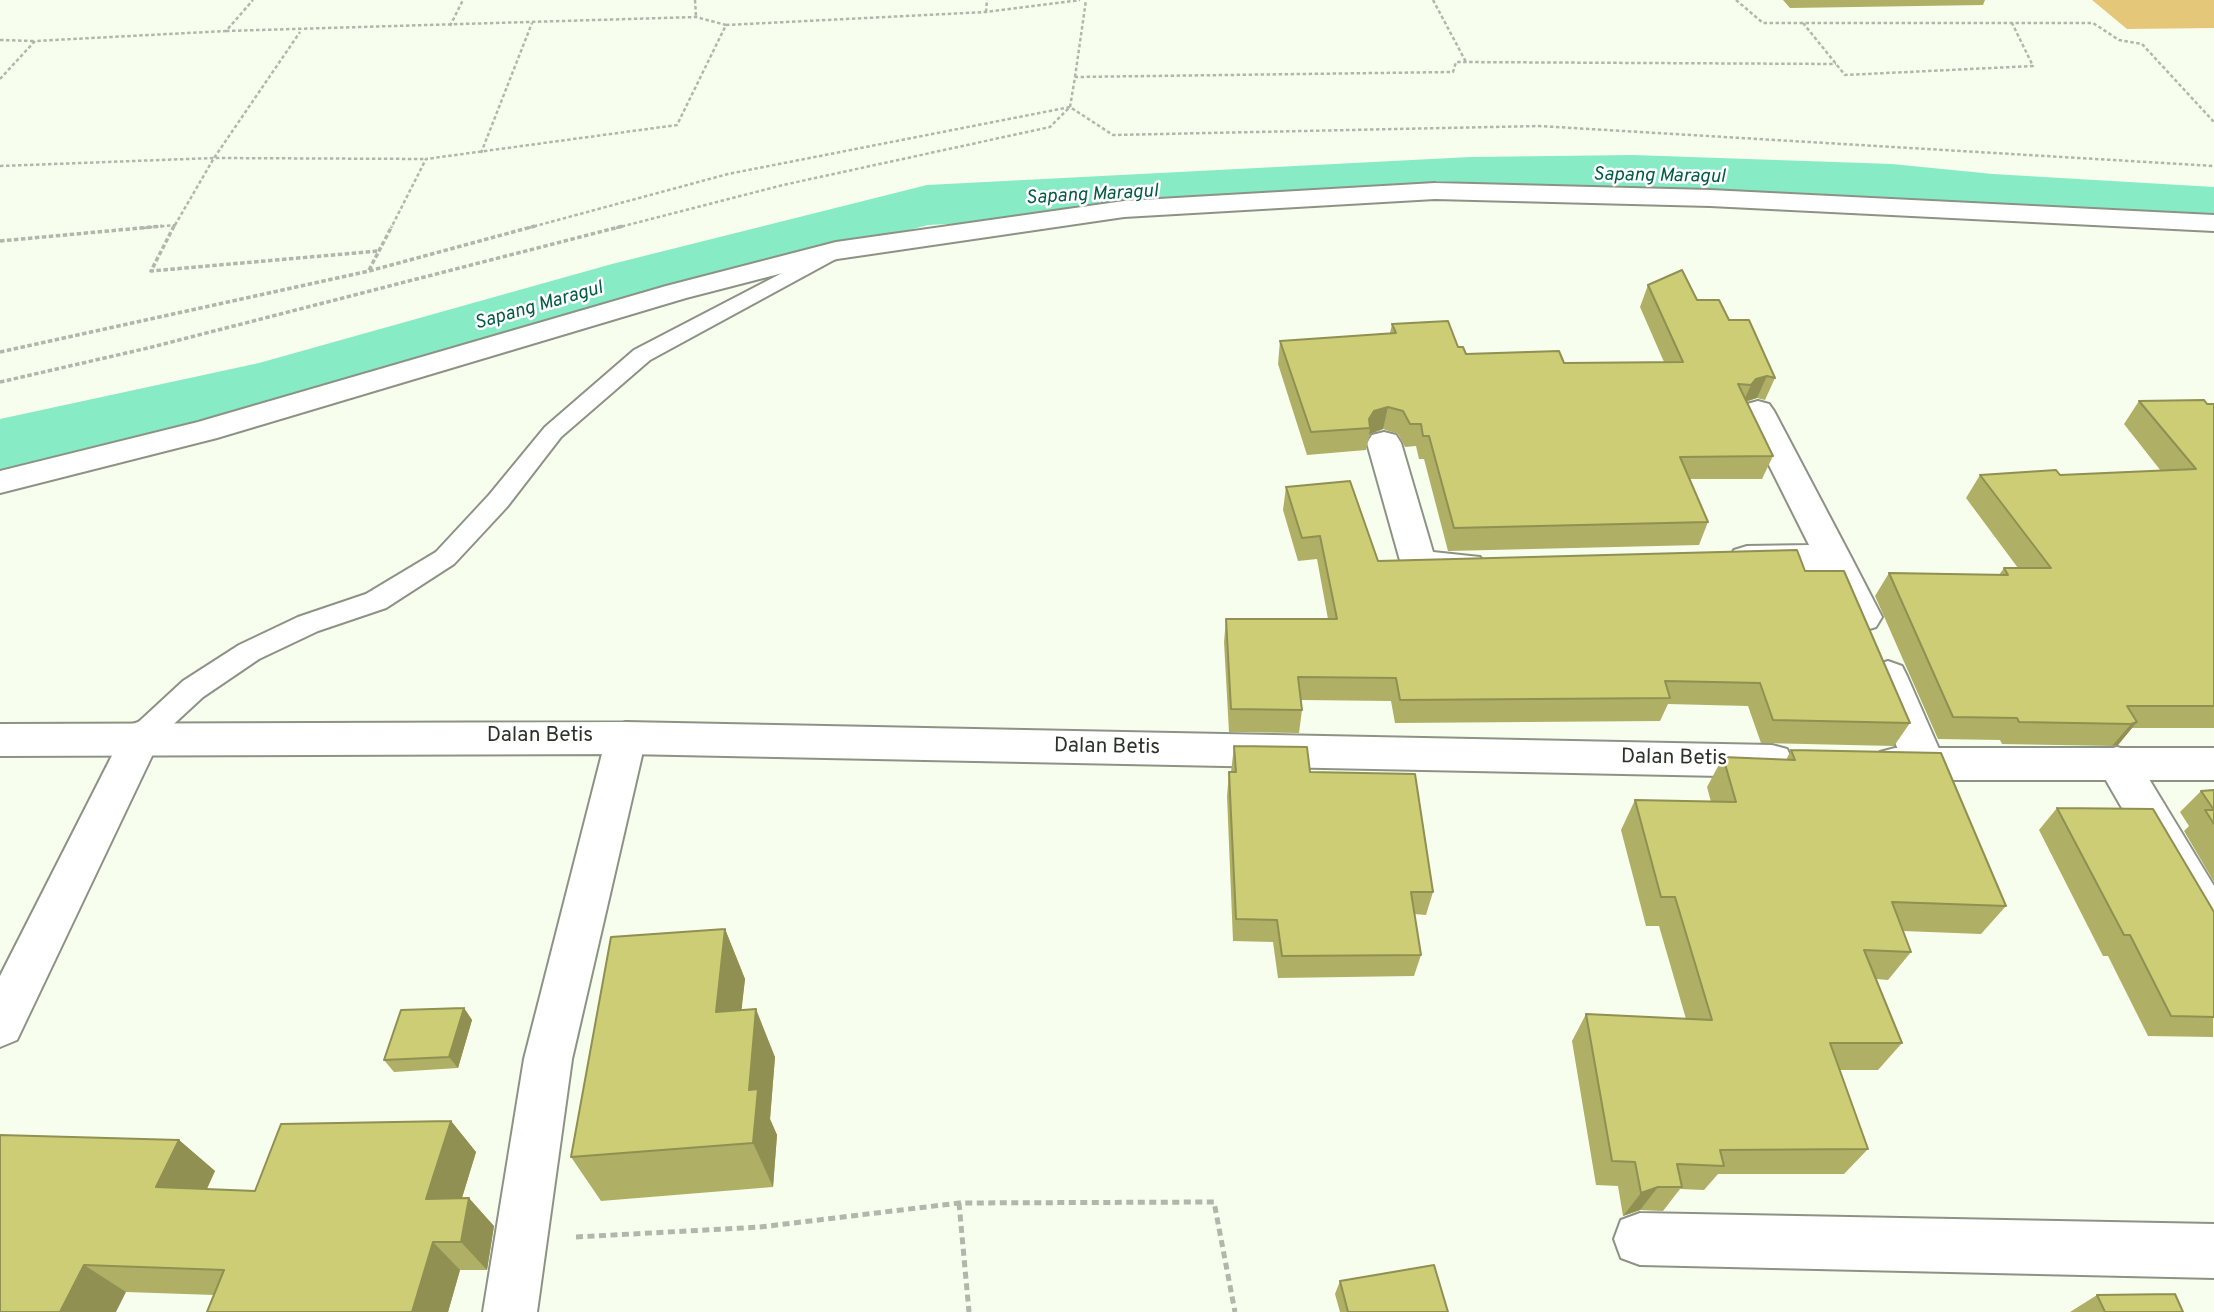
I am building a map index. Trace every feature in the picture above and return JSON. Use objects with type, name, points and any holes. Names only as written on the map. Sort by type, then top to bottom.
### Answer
[{"type":"street","points":[[0,482],[205,431],[676,292],[835,251],[985,227],[1124,209],[1435,191],[1710,198],[2214,223]]},
{"type":"street","points":[[1759,411],[1861,610],[1924,765]]},
{"type":"street","points":[[1384,443],[1419,564],[1498,565]]},
{"type":"street","points":[[1712,560],[1833,557]]},
{"type":"street","points":[[0,1026],[141,737]]},
{"type":"street","name":"Dalan Betis","points":[[0,740],[141,737],[626,737],[1813,762]]},
{"type":"street","points":[[510,1312],[523,1240],[548,1059],[626,737]]},
{"type":"street","points":[[1855,763],[2214,764]]},
{"type":"street","points":[[2118,763],[2214,926]]},
{"type":"street","points":[[1640,1239],[2214,1251]]},
{"type":"lane","points":[[141,737],[193,688],[250,652],[309,624],[376,601],[445,558],[498,501],[553,432],[642,355],[835,251]]},
{"type":"path","points":[[226,32],[253,0]]},
{"type":"path","points":[[450,26],[463,0]]},
{"type":"path","points":[[695,0],[696,17]]},
{"type":"path","points":[[986,12],[987,0]]},
{"type":"path","points":[[0,40],[35,41],[696,17],[726,25],[986,12],[1080,0]]},
{"type":"path","points":[[0,382],[148,348],[783,185],[1050,127],[1070,107],[1086,0]]},
{"type":"path","points":[[1433,0],[1466,62]]},
{"type":"path","points":[[1736,0],[1763,23],[2093,23],[2119,40],[2142,44],[2214,122]]},
{"type":"path","points":[[481,154],[532,23]]},
{"type":"path","points":[[1802,23],[1845,75],[2033,66],[2012,23]]},
{"type":"path","points":[[0,166],[214,158],[426,159],[481,154],[677,125],[726,25]]},
{"type":"path","points":[[300,31],[214,158],[151,271],[378,251]]},
{"type":"path","points":[[0,79],[35,41]]},
{"type":"path","points":[[1075,77],[1453,72],[1456,62],[1836,64]]},
{"type":"path","points":[[369,271],[426,159]]},
{"type":"path","points":[[0,242],[175,225]]},
{"type":"path","points":[[523,1240],[760,1227],[960,1203],[1213,1202],[1235,1312]]},
{"type":"path","points":[[960,1203],[969,1312]]},
{"type":"shaded area","points":[[2092,0],[2214,0],[2214,28],[2127,29]]},
{"type":"building","points":[[1682,270],[1697,300],[1719,300],[1729,320],[1749,320],[1775,378],[1767,376],[1756,379],[1751,385],[1738,384],[1773,456],[1680,457],[1708,522],[1454,528],[1429,436],[1423,436],[1421,424],[1410,424],[1403,411],[1388,407],[1374,411],[1369,419],[1370,428],[1311,432],[1280,341],[1396,333],[1392,324],[1448,321],[1458,347],[1463,347],[1466,354],[1559,351],[1564,363],[1683,362],[1648,285]]},
{"type":"building","points":[[2204,400],[2207,404],[2214,404],[2214,706],[2127,706],[2137,722],[2131,724],[2019,722],[2017,718],[1953,717],[1889,573],[2008,575],[2004,568],[2051,568],[1980,475],[2056,470],[2060,475],[2196,469],[2139,401]]},
{"type":"building","points":[[1350,481],[1378,561],[1797,550],[1805,571],[1844,571],[1910,723],[1773,720],[1760,683],[1665,681],[1670,698],[1400,700],[1396,678],[1298,677],[1302,710],[1231,709],[1226,619],[1337,619],[1320,536],[1302,538],[1286,487]]},
{"type":"building","points":[[1234,746],[1307,747],[1310,772],[1415,774],[1433,892],[1411,892],[1421,955],[1282,956],[1277,920],[1236,919],[1229,772],[1236,772]]},
{"type":"building","points":[[1791,750],[1941,753],[2006,906],[1892,902],[1911,952],[1864,950],[1902,1043],[1830,1043],[1868,1149],[1720,1150],[1724,1166],[1677,1164],[1682,1187],[1658,1187],[1641,1193],[1635,1162],[1612,1161],[1586,1014],[1712,1020],[1675,897],[1661,897],[1635,800],[1736,802],[1723,757],[1795,760]]},
{"type":"building","points":[[2214,790],[2214,810],[2201,791]]},
{"type":"building","points":[[2057,808],[2153,809],[2214,912],[2214,1017],[2171,1016],[2130,935],[2124,935]]},
{"type":"building","points":[[2205,810],[2214,810],[2214,824]]},
{"type":"building","points":[[725,929],[716,1012],[756,1009],[749,1090],[758,1089],[753,1143],[571,1157],[611,937]]},
{"type":"building","points":[[464,1008],[449,1057],[384,1060],[401,1010]]},
{"type":"building","points":[[451,1121],[426,1199],[469,1198],[461,1242],[433,1242],[412,1312],[207,1312],[224,1270],[84,1265],[60,1312],[0,1312],[0,1135],[179,1140],[156,1187],[255,1191],[281,1124]]},
{"type":"building","points":[[1434,1265],[1448,1312],[1348,1312],[1340,1281]]},
{"type":"building","points":[[2175,1294],[2183,1312],[2105,1312],[2097,1295]]},
{"type":"waterway","name":"Sapang Maragul","points":[[0,445],[270,384],[637,279],[927,205],[1470,177],[1633,175],[1892,184],[1993,194],[2214,207]]}]
